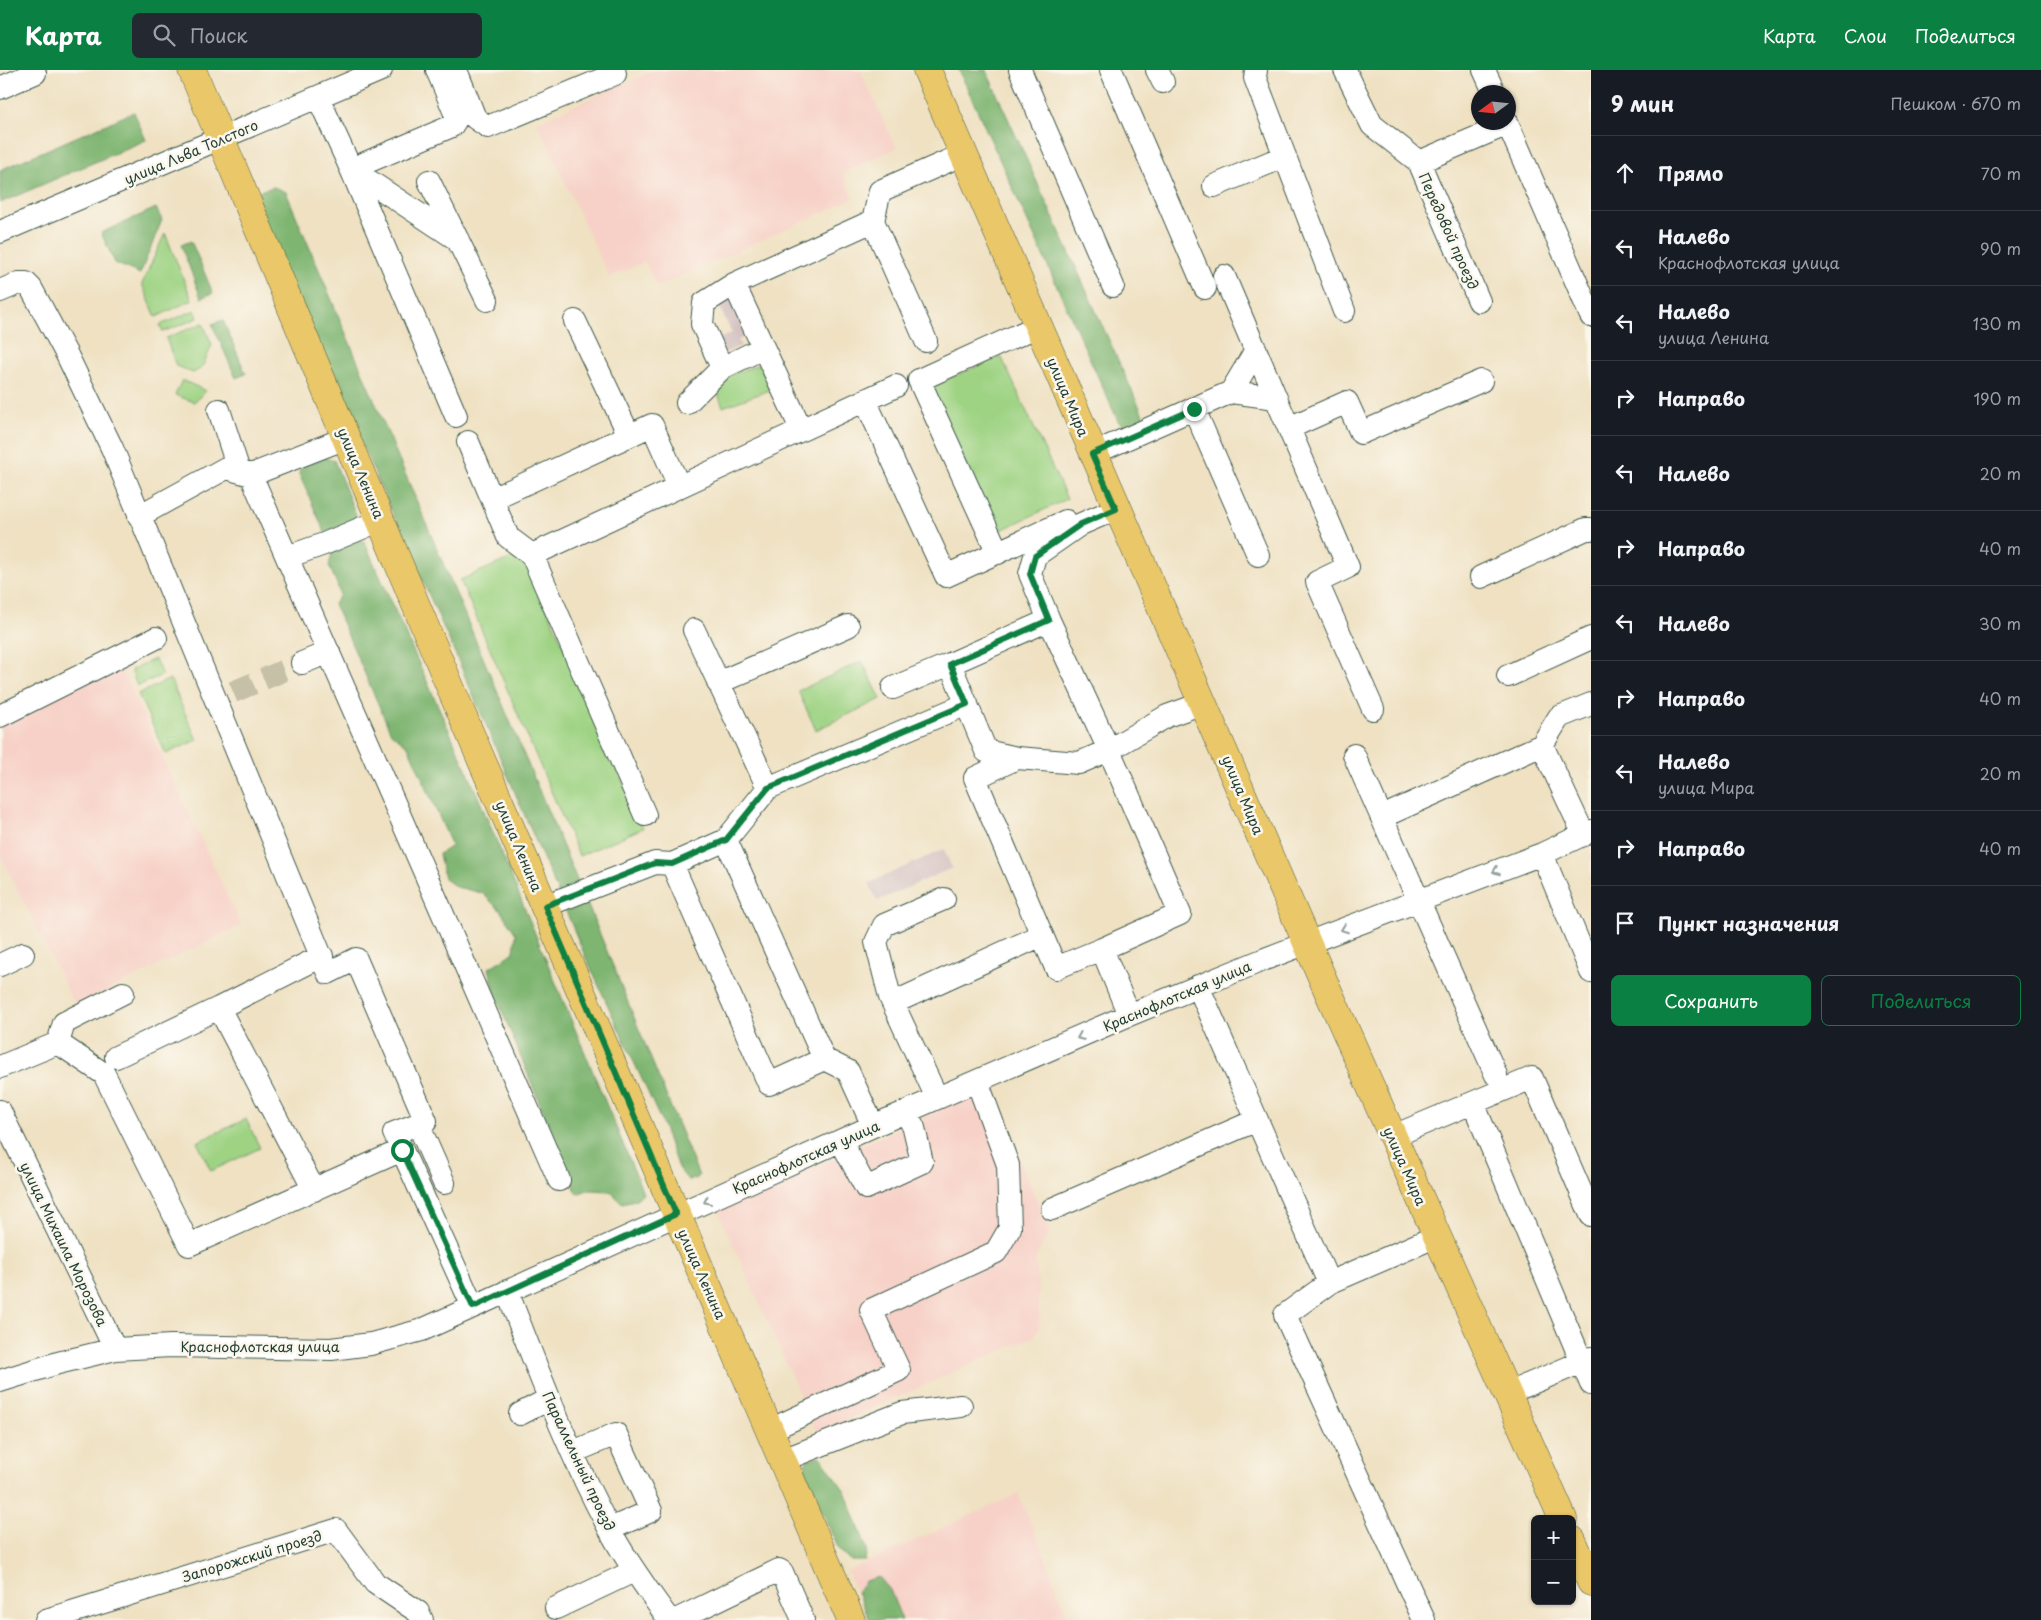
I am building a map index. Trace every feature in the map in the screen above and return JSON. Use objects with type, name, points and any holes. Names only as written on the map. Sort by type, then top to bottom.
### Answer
[{"type":"main road","name":"улица Ленина","points":[[192,70],[346,438],[851,1620]]},
{"type":"main road","name":"улица Мира","points":[[927,70],[1092,454],[1392,1137],[1561,1515]]},
{"type":"main road","points":[[1576,1549],[1591,1582]]},
{"type":"street","points":[[0,88],[35,73],[33,70]]},
{"type":"street","name":"улица Льва Толстого","points":[[0,232],[381,70]]},
{"type":"street","points":[[350,169],[452,126],[457,118],[437,70]]},
{"type":"street","points":[[456,70],[475,118],[488,127],[615,74],[614,70]]},
{"type":"street","points":[[1020,70],[1113,286]]},
{"type":"street","points":[[1111,70],[1205,288]]},
{"type":"street","points":[[1256,70],[1254,78],[1344,311]]},
{"type":"street","name":"Передовой проезд","points":[[1345,70],[1372,125],[1419,162],[1479,301]]},
{"type":"street","points":[[1484,70],[1491,85]]},
{"type":"street","points":[[318,97],[456,416]]},
{"type":"street","points":[[1419,162],[1491,130]]},
{"type":"street","points":[[1510,130],[1591,316]]},
{"type":"street","points":[[926,341],[873,221],[880,191],[964,154]]},
{"type":"street","points":[[1214,186],[1284,156]]},
{"type":"street","points":[[350,169],[458,240]]},
{"type":"street","points":[[429,181],[487,300]]},
{"type":"street","points":[[722,368],[702,324],[704,303],[734,284],[873,221]]},
{"type":"street","points":[[1224,276],[1348,568],[1316,582],[1373,709]]},
{"type":"street","points":[[0,291],[19,283],[26,283],[30,288],[67,356],[112,448],[139,516],[225,696],[328,973],[356,960],[426,1121],[394,1133],[473,1307]]},
{"type":"street","points":[[734,284],[801,430]]},
{"type":"street","points":[[575,321],[629,435]]},
{"type":"street","points":[[998,553],[919,380],[1038,326]]},
{"type":"street","points":[[687,403],[722,368],[764,348]]},
{"type":"street","points":[[1231,392],[1256,350]]},
{"type":"street","points":[[1288,428],[1347,402],[1361,433],[1481,381]]},
{"type":"street","points":[[532,555],[896,386]]},
{"type":"street","points":[[1092,454],[1231,392],[1276,398]]},
{"type":"street","points":[[865,400],[946,576],[1115,505]]},
{"type":"street","points":[[1194,409],[1258,556]]},
{"type":"street","points":[[219,410],[245,473],[287,556],[559,1180]]},
{"type":"street","points":[[492,499],[652,425],[679,486]]},
{"type":"street","points":[[139,516],[226,468],[245,473],[346,438]]},
{"type":"street","points":[[468,442],[508,537],[532,555],[645,814]]},
{"type":"street","points":[[1017,758],[975,778],[1056,968],[1180,914],[1030,574],[1035,556],[1081,524],[1115,505]]},
{"type":"street","points":[[287,556],[324,544],[381,520]]},
{"type":"street","points":[[1481,577],[1586,529],[1591,529]]},
{"type":"street","points":[[893,688],[1049,620]]},
{"type":"street","points":[[718,683],[848,626]]},
{"type":"street","points":[[694,630],[768,788]]},
{"type":"street","points":[[0,716],[156,638]]},
{"type":"street","points":[[1508,676],[1591,638]]},
{"type":"street","points":[[302,663],[329,652]]},
{"type":"street","points":[[950,664],[986,750],[1017,758],[1079,763],[1109,750],[1167,716],[1203,703]]},
{"type":"street","points":[[545,906],[655,863],[672,864],[726,840],[768,788],[967,704]]},
{"type":"street","points":[[1393,812],[1542,745],[1559,717],[1591,704]]},
{"type":"street","points":[[1542,745],[1587,833]]},
{"type":"street","points":[[1354,755],[1496,1075]]},
{"type":"street","name":"Краснофлотская улица","points":[[0,1382],[58,1362],[115,1349],[171,1346],[331,1349],[371,1344],[422,1330],[873,1126],[1198,986],[1542,854],[1587,833]]},
{"type":"street","points":[[726,840],[824,1059],[848,1071],[873,1126]]},
{"type":"street","points":[[1542,854],[1591,972]]},
{"type":"street","points":[[672,864],[769,1084],[824,1059]]},
{"type":"street","points":[[937,1098],[893,1004],[876,942],[884,925],[944,899]]},
{"type":"street","points":[[893,1004],[1042,935]]},
{"type":"street","points":[[1102,949],[1129,1016]]},
{"type":"street","points":[[0,965],[23,954]]},
{"type":"street","points":[[116,1057],[220,1008],[322,956]]},
{"type":"street","points":[[1198,986],[1329,1283]]},
{"type":"street","points":[[58,1043],[64,1023],[123,993]]},
{"type":"street","points":[[220,1008],[314,1190]]},
{"type":"street","points":[[58,1043],[104,1074],[189,1245],[402,1150]]},
{"type":"street","points":[[0,1067],[58,1043]]},
{"type":"street","points":[[1392,1137],[1532,1078],[1591,1215]]},
{"type":"street","points":[[770,1430],[899,1370],[871,1310],[996,1252],[1001,1244],[1010,1228],[1008,1164],[977,1081]]},
{"type":"street","points":[[1473,1103],[1586,1360],[1591,1384]]},
{"type":"street","name":"улица Михаила Морозова","points":[[0,1111],[115,1349]]},
{"type":"street","points":[[842,1141],[866,1188],[922,1162],[914,1128],[906,1112]]},
{"type":"street","points":[[1052,1209],[1256,1120]]},
{"type":"street","points":[[418,1124],[444,1182]]},
{"type":"street","points":[[1424,1620],[1284,1315],[1329,1283],[1437,1236]]},
{"type":"street","name":"Параллельный проезд","points":[[507,1292],[549,1399],[610,1529],[634,1571],[669,1620]]},
{"type":"street","points":[[1506,1394],[1586,1360]]},
{"type":"street","points":[[520,1414],[549,1399]]},
{"type":"street","points":[[783,1460],[902,1413],[961,1406]]},
{"type":"street","points":[[573,1452],[616,1434],[651,1511],[610,1529]]},
{"type":"street","name":"Запорожский проезд","points":[[46,1620],[336,1530],[375,1583],[418,1612],[422,1620]]},
{"type":"street","points":[[676,1620],[779,1570],[782,1572],[803,1620]]},
{"type":"street","points":[[556,1608],[634,1571]]},
{"type":"shaded area","points":[[655,70],[860,70],[896,148],[842,173],[854,198],[657,287],[645,262],[609,277],[537,122]]},
{"type":"shaded area","points":[[733,297],[750,334],[738,340],[741,346],[725,353],[718,339],[732,333],[718,304]]},
{"type":"shaded area","points":[[119,664],[241,925],[75,1006],[0,854],[0,741],[2,724]]},
{"type":"shaded area","points":[[944,849],[952,868],[877,901],[869,883]]},
{"type":"shaded area","points":[[990,1087],[1050,1232],[1036,1256],[1040,1325],[1035,1336],[817,1433],[718,1211]]},
{"type":"shaded area","points":[[1018,1494],[1038,1539],[1069,1620],[870,1620],[847,1571]]},
{"type":"green space","points":[[959,70],[986,70],[1144,417],[1139,424],[1128,429],[1118,421]]},
{"type":"green space","points":[[134,112],[146,140],[0,203],[0,170]]},
{"type":"green space","points":[[274,187],[286,192],[602,939],[699,1176],[696,1179],[688,1180],[678,1168],[663,1125],[586,958],[462,669],[260,216],[256,204],[259,191]]},
{"type":"green space","points":[[156,208],[162,220],[140,274],[115,263],[101,233]]},
{"type":"green space","points":[[165,233],[192,300],[156,317],[142,284]]},
{"type":"green space","points":[[191,241],[213,293],[201,298],[181,245]]},
{"type":"green space","points":[[195,310],[198,318],[163,332],[160,325]]},
{"type":"green space","points":[[223,320],[246,374],[236,378],[212,324]]},
{"type":"green space","points":[[203,323],[212,345],[202,368],[193,373],[176,366],[166,338]]},
{"type":"green space","points":[[1001,356],[1067,499],[997,532],[930,387]]},
{"type":"green space","points":[[760,364],[770,390],[723,407],[713,381]]},
{"type":"green space","points":[[182,380],[206,391],[194,402],[175,395]]},
{"type":"green space","points":[[316,455],[334,460],[357,518],[325,533],[299,474],[303,457]]},
{"type":"green space","points":[[355,539],[364,541],[469,775],[638,1180],[643,1194],[635,1200],[622,1203],[610,1191],[588,1190],[577,1194],[495,994],[489,968],[514,952],[516,934],[500,910],[482,893],[456,887],[444,878],[439,854],[452,846],[408,746],[391,733],[334,604],[340,595],[329,566],[333,548]]},
{"type":"green space","points":[[523,553],[643,828],[579,856],[460,580]]},
{"type":"green space","points":[[155,659],[162,675],[137,686],[131,670]]},
{"type":"green space","points":[[862,661],[881,699],[816,730],[798,691]]},
{"type":"green space","points":[[170,679],[197,740],[166,754],[138,694]]},
{"type":"green space","points":[[246,1119],[260,1148],[211,1171],[197,1142]]},
{"type":"green space","points":[[820,1456],[845,1491],[867,1549],[865,1561],[851,1561],[839,1550],[804,1470],[807,1460]]},
{"type":"green space","points":[[879,1577],[890,1590],[902,1620],[870,1620],[857,1592],[865,1581]]},
{"type":"tunnel","points":[[233,692],[302,663]]},
{"type":"route","points":[[402,1150],[473,1307],[676,1214],[545,906],[655,863],[672,864],[726,840],[768,788],[967,704],[950,664],[1049,620],[1030,574],[1035,556],[1081,524],[1116,509],[1092,454],[1194,409]]}]
